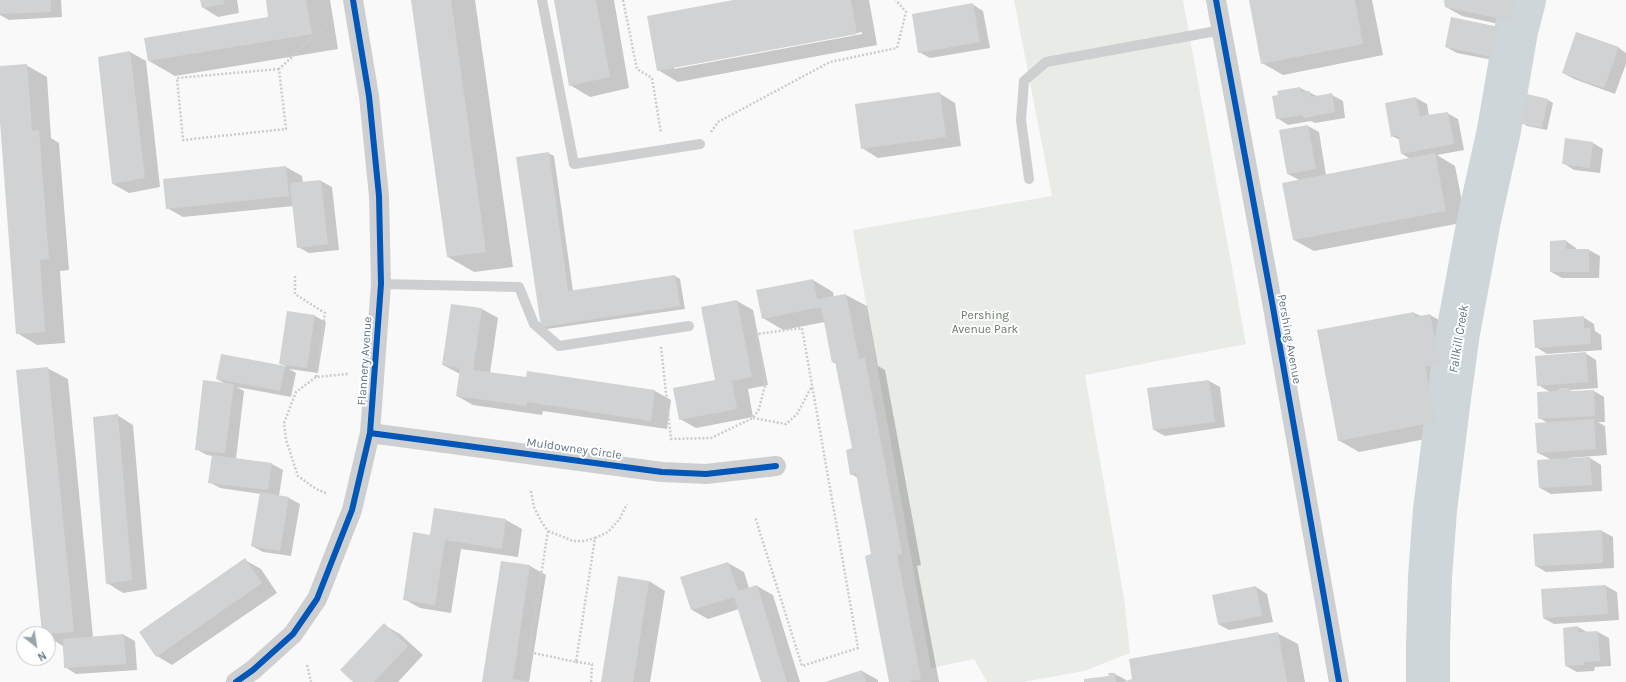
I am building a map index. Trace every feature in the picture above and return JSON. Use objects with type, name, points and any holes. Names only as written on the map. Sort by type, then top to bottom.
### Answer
[{"type":"street","name":"Flannery Avenue","points":[[236,682],[253,670],[293,634],[317,600],[352,510],[370,433],[381,284],[379,196],[371,112],[353,0]]},
{"type":"street","name":"Pershing Avenue","points":[[1216,0],[1272,302],[1339,682]]},
{"type":"street","name":"Muldowney Circle","points":[[370,433],[662,472],[706,474],[776,466]]},
{"type":"lane","points":[[542,0],[574,164],[700,144]]},
{"type":"lane","points":[[1029,178],[1021,120],[1024,81],[1046,62],[1222,30]]},
{"type":"lane","points":[[381,284],[518,287],[534,324],[559,346],[689,326]]},
{"type":"path","points":[[623,0],[637,69],[652,78],[664,149]]},
{"type":"path","points":[[700,144],[718,122],[830,62],[897,48],[906,12],[896,0]]},
{"type":"path","points":[[279,69],[286,129],[183,140],[177,78],[279,69],[326,25]]},
{"type":"path","points":[[294,276],[295,294],[325,312],[316,377]]},
{"type":"path","points":[[326,493],[316,489],[298,476],[286,440],[284,422],[296,392],[316,377],[348,374]]},
{"type":"path","points":[[753,418],[786,424],[797,414],[812,386]]},
{"type":"path","points":[[531,491],[534,507],[548,531],[573,541],[595,538],[608,532],[619,520],[627,504]]},
{"type":"path","points":[[548,531],[529,652],[592,664],[592,682]]},
{"type":"path","points":[[576,662],[595,538]]},
{"type":"path","points":[[308,665],[311,682]]},
{"type":"green space","name":"Pershing Avenue Park","points":[[1014,0],[1183,0],[1246,344],[1085,375],[1124,598],[1130,653],[1084,671],[1023,682],[987,682],[974,659],[931,668],[853,230],[1052,196]]},
{"type":"building","points":[[0,0],[51,0],[51,12],[0,14]]},
{"type":"building","points":[[200,0],[223,0],[224,4],[202,8]]},
{"type":"building","points":[[266,0],[306,0],[312,34],[148,61],[144,38],[268,17]]},
{"type":"building","points":[[411,0],[451,0],[486,252],[447,257]]},
{"type":"building","points":[[554,0],[596,0],[610,77],[569,86]]},
{"type":"building","points":[[733,0],[851,0],[857,34],[657,71],[647,16]]},
{"type":"building","points":[[1249,0],[1355,0],[1363,44],[1261,64]]},
{"type":"building","points":[[1444,0],[1514,0],[1510,21],[1445,7]]},
{"type":"building","points":[[973,3],[980,42],[918,53],[912,14]]},
{"type":"building","points":[[1451,17],[1499,27],[1492,57],[1445,47]]},
{"type":"building","points":[[1576,32],[1619,47],[1604,88],[1562,73]]},
{"type":"building","points":[[130,51],[145,178],[112,184],[98,57]]},
{"type":"building","points":[[27,64],[32,131],[39,130],[49,259],[40,260],[45,332],[16,334],[0,122],[0,66]]},
{"type":"building","points":[[1300,87],[1301,92],[1310,91],[1311,97],[1332,93],[1335,112],[1303,118],[1303,115],[1276,119],[1272,96],[1278,95],[1277,91]]},
{"type":"building","points":[[940,92],[946,137],[861,149],[855,104]]},
{"type":"building","points":[[1527,94],[1548,99],[1542,128],[1520,123]]},
{"type":"building","points":[[1416,97],[1420,116],[1448,112],[1454,144],[1401,154],[1398,135],[1391,137],[1385,103]]},
{"type":"building","points":[[1308,125],[1316,169],[1287,174],[1279,130]]},
{"type":"building","points":[[1565,138],[1593,142],[1590,168],[1562,164]]},
{"type":"building","points":[[549,152],[568,291],[675,275],[680,306],[541,327],[516,157]]},
{"type":"building","points":[[1435,153],[1446,211],[1293,240],[1282,183]]},
{"type":"building","points":[[286,166],[289,196],[166,209],[163,179]]},
{"type":"building","points":[[321,180],[328,244],[297,248],[290,183]]},
{"type":"building","points":[[1566,240],[1566,249],[1589,249],[1589,272],[1550,272],[1550,241]]},
{"type":"building","points":[[813,279],[817,299],[846,294],[859,359],[865,358],[902,554],[897,555],[921,679],[907,682],[889,682],[865,556],[871,554],[856,473],[850,475],[846,450],[852,448],[835,361],[832,362],[821,307],[762,319],[756,290]]},
{"type":"building","points":[[737,300],[752,377],[732,381],[737,409],[679,420],[673,388],[715,380],[701,307]]},
{"type":"building","points":[[451,304],[482,308],[473,370],[526,377],[527,371],[655,390],[651,421],[527,402],[527,406],[456,396],[460,368],[442,365]]},
{"type":"building","points":[[287,311],[315,315],[307,368],[279,364]]},
{"type":"building","points":[[1414,312],[1415,317],[1430,314],[1440,364],[1425,367],[1436,422],[1338,441],[1317,330]]},
{"type":"building","points":[[1584,316],[1584,328],[1590,328],[1591,344],[1535,348],[1533,320]]},
{"type":"building","points":[[1586,352],[1588,382],[1537,386],[1535,356]]},
{"type":"building","points":[[221,354],[285,366],[280,391],[216,379]]},
{"type":"building","points":[[48,367],[74,632],[56,633],[56,626],[41,626],[16,370]]},
{"type":"building","points":[[203,380],[234,384],[225,453],[195,450]]},
{"type":"building","points":[[1209,380],[1215,422],[1153,430],[1147,388]]},
{"type":"building","points":[[1560,388],[1567,388],[1572,391],[1594,390],[1595,416],[1538,419],[1537,392],[1556,391]]},
{"type":"building","points":[[118,414],[132,580],[106,584],[93,417]]},
{"type":"building","points":[[1594,419],[1596,449],[1537,453],[1535,423]]},
{"type":"building","points":[[212,455],[272,463],[268,490],[208,483]]},
{"type":"building","points":[[1590,457],[1592,485],[1539,488],[1537,460]]},
{"type":"building","points":[[260,492],[289,497],[280,551],[251,546]]},
{"type":"building","points":[[434,508],[506,519],[502,549],[445,540],[435,605],[403,600],[413,532],[430,535]]},
{"type":"building","points":[[1602,530],[1603,563],[1535,566],[1533,534]]},
{"type":"building","points":[[245,558],[262,583],[156,657],[139,632]]},
{"type":"building","points":[[501,561],[530,565],[513,679],[530,682],[482,682]]},
{"type":"building","points":[[728,562],[738,591],[757,585],[787,682],[761,682],[734,597],[691,610],[680,577]]},
{"type":"building","points":[[618,576],[649,581],[633,682],[601,682]]},
{"type":"building","points":[[1606,585],[1608,614],[1543,618],[1541,589]]},
{"type":"building","points":[[1256,586],[1262,616],[1218,624],[1212,595]]},
{"type":"building","points":[[384,623],[408,646],[374,682],[353,682],[340,670]]},
{"type":"building","points":[[1578,626],[1579,632],[1598,631],[1600,661],[1584,662],[1584,665],[1565,666],[1563,628]]},
{"type":"building","points":[[1278,632],[1287,682],[1122,682],[1132,679],[1129,659]]},
{"type":"building","points":[[124,634],[126,664],[64,668],[63,639]]},
{"type":"building","points":[[862,670],[866,682],[825,682]]},
{"type":"building","points":[[1108,673],[1115,673],[1116,682],[1084,682],[1084,679],[1109,676]]},
{"type":"waterway","name":"Fallkill Creek","points":[[1428,682],[1430,577],[1435,510],[1458,333],[1479,220],[1499,130],[1516,31],[1524,0]]},
{"type":"cycle path","points":[[236,682],[253,670],[293,634],[317,599],[352,510],[370,433],[381,284],[379,196],[369,96],[353,0]]},
{"type":"cycle path","points":[[1216,0],[1272,302],[1339,682]]},
{"type":"cycle path","points":[[370,433],[662,472],[706,474],[776,466]]}]
